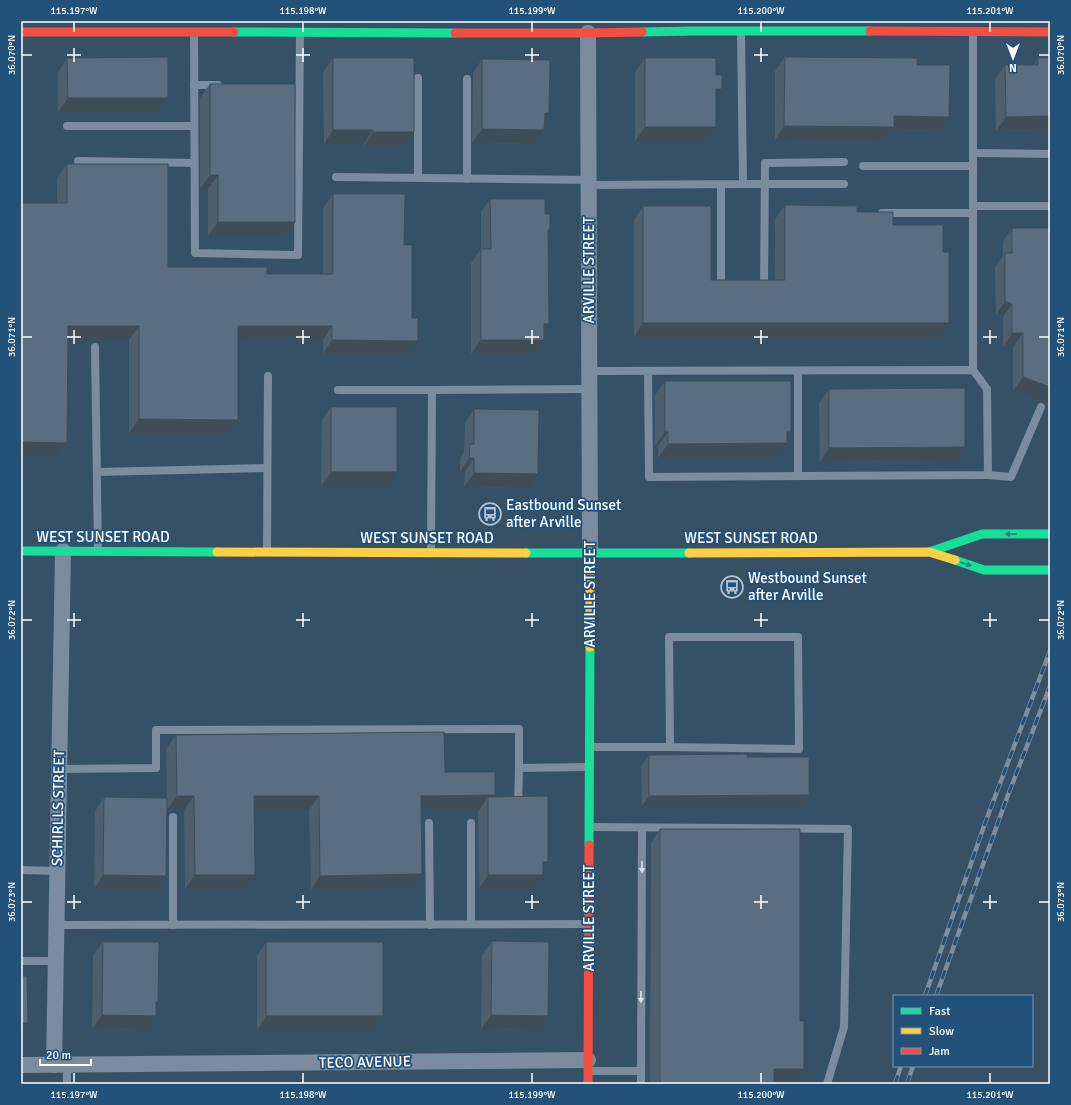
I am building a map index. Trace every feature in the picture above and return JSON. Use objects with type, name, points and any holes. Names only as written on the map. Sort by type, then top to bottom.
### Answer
[{"type":"street","points":[[21,32],[190,30],[300,32],[465,30],[588,33],[693,31],[1050,32]]},
{"type":"street","name":"ARVILLE STREET","points":[[588,33],[590,371],[588,1084]]},
{"type":"street","name":"WEST SUNSET ROAD","points":[[929,552],[982,534],[1050,534]]},
{"type":"street","name":"WEST SUNSET ROAD","points":[[21,551],[590,553],[929,552],[984,570],[1050,570]]},
{"type":"street","name":"SCHIRLLS STREET","points":[[60,1065],[56,926],[63,551]]},
{"type":"street","name":"TECO AVENUE","points":[[21,1065],[588,1065]]},
{"type":"lane","points":[[693,21],[693,31]]},
{"type":"lane","points":[[984,21],[984,32]]},
{"type":"lane","points":[[190,30],[194,85],[195,253],[298,254],[295,86],[300,32]]},
{"type":"lane","points":[[741,32],[743,184]]},
{"type":"lane","points":[[972,32],[973,370],[986,388],[988,476]]},
{"type":"lane","points":[[418,78],[418,178]]},
{"type":"lane","points":[[466,179],[467,79]]},
{"type":"lane","points":[[194,85],[224,85]]},
{"type":"lane","points":[[67,126],[194,126]]},
{"type":"lane","points":[[973,153],[1050,154]]},
{"type":"lane","points":[[78,161],[194,163]]},
{"type":"lane","points":[[764,287],[764,162],[844,162]]},
{"type":"lane","points":[[863,166],[973,166]]},
{"type":"lane","points":[[336,177],[721,185],[844,184]]},
{"type":"lane","points":[[721,185],[722,286]]},
{"type":"lane","points":[[874,213],[1050,206]]},
{"type":"lane","points":[[95,346],[98,551]]},
{"type":"lane","points":[[590,371],[973,370]]},
{"type":"lane","points":[[648,371],[649,477],[1011,477],[1041,407]]},
{"type":"lane","points":[[798,371],[798,476]]},
{"type":"lane","points":[[267,552],[268,376]]},
{"type":"lane","points":[[338,390],[590,389]]},
{"type":"lane","points":[[431,552],[432,390]]},
{"type":"lane","points":[[97,472],[267,468]]},
{"type":"lane","points":[[590,747],[799,749],[798,637],[669,637],[670,747]]},
{"type":"lane","points":[[59,769],[156,768],[156,730],[518,729],[518,804]]},
{"type":"lane","points":[[519,768],[590,767]]},
{"type":"lane","points":[[173,817],[173,925]]},
{"type":"lane","points":[[471,822],[471,924]]},
{"type":"lane","points":[[429,823],[430,925]]},
{"type":"lane","points":[[589,827],[848,829],[844,1027],[827,1084]]},
{"type":"lane","points":[[641,1084],[642,828]]},
{"type":"lane","points":[[21,870],[57,871]]},
{"type":"lane","points":[[56,926],[589,924]]},
{"type":"lane","points":[[21,961],[56,961]]},
{"type":"lane","points":[[60,1065],[67,1084]]},
{"type":"lane","points":[[588,1065],[640,1071]]},
{"type":"building","points":[[168,57],[168,98],[68,98],[67,58]]},
{"type":"building","points":[[785,57],[917,58],[917,65],[950,65],[949,117],[894,116],[894,127],[784,126]]},
{"type":"building","points":[[333,58],[414,58],[414,132],[333,130]]},
{"type":"building","points":[[645,58],[716,58],[716,75],[722,75],[722,89],[716,89],[716,127],[645,127]]},
{"type":"building","points":[[1038,58],[1050,58],[1050,116],[1006,117],[1005,65],[1038,65]]},
{"type":"building","points":[[482,59],[550,60],[549,113],[545,113],[544,130],[482,129]]},
{"type":"building","points":[[210,84],[295,84],[295,222],[218,222],[218,175],[210,175]]},
{"type":"building","points":[[67,164],[168,164],[168,267],[267,267],[267,274],[333,274],[333,194],[405,194],[404,245],[412,245],[412,318],[418,318],[418,341],[332,340],[332,326],[238,326],[238,420],[139,419],[139,326],[68,326],[67,443],[21,442],[21,203],[67,203]]},
{"type":"building","points":[[490,199],[545,199],[545,214],[550,214],[550,230],[548,230],[549,324],[544,324],[544,340],[481,340],[481,249],[491,249]]},
{"type":"building","points":[[785,205],[857,206],[857,212],[893,212],[893,225],[943,225],[943,252],[949,252],[949,323],[643,323],[643,206],[711,206],[711,280],[785,280]]},
{"type":"building","points":[[1012,228],[1050,228],[1050,387],[1023,377],[1023,333],[1012,333],[1012,304],[1005,301],[1005,253],[1012,253]]},
{"type":"building","points":[[665,381],[791,381],[791,432],[787,432],[787,443],[668,444],[668,432],[665,432]]},
{"type":"building","points":[[965,388],[965,447],[829,448],[829,389]]},
{"type":"building","points":[[331,407],[397,407],[397,472],[331,472]]},
{"type":"building","points":[[474,409],[539,410],[538,474],[474,473],[474,458],[469,458],[470,444],[474,444]]},
{"type":"building","points":[[444,732],[445,772],[495,772],[495,795],[421,796],[422,874],[320,876],[319,796],[254,796],[255,875],[195,875],[194,796],[177,796],[176,735]]},
{"type":"building","points":[[747,754],[747,757],[809,757],[809,795],[649,796],[649,755]]},
{"type":"building","points":[[548,796],[548,862],[543,862],[543,875],[488,875],[488,797]]},
{"type":"building","points":[[104,797],[167,798],[166,876],[103,875]]},
{"type":"building","points":[[660,829],[800,829],[800,1021],[804,1021],[804,1069],[774,1069],[774,1084],[660,1084]]},
{"type":"building","points":[[492,941],[549,942],[548,1016],[491,1015]]},
{"type":"building","points":[[103,942],[159,942],[158,1002],[156,1002],[156,1016],[102,1015]]},
{"type":"building","points":[[266,942],[383,942],[383,1016],[266,1016]]},
{"type":"building","points":[[21,976],[27,976],[28,1023],[21,1023]]},
{"type":"railway","points":[[925,995],[984,826],[1050,651]]},
{"type":"railway","points":[[936,995],[1005,803],[1050,686]]},
{"type":"railway","points":[[895,1084],[901,1067]]},
{"type":"railway","points":[[907,1084],[913,1067]]},
{"type":"traffic: fast","points":[[642,32],[870,31]]},
{"type":"traffic: fast","points":[[234,32],[455,33]]},
{"type":"traffic: fast","points":[[929,552],[982,534],[1050,534]]},
{"type":"traffic: fast","points":[[21,551],[217,552]]},
{"type":"traffic: fast","points":[[526,553],[689,553]]},
{"type":"traffic: fast","points":[[955,560],[984,570],[1050,570]]},
{"type":"traffic: fast","points":[[589,845],[590,647]]},
{"type":"traffic: slow","points":[[217,552],[526,553]]},
{"type":"traffic: slow","points":[[689,553],[929,552],[955,560]]},
{"type":"traffic: slow","points":[[590,553],[590,647]]},
{"type":"traffic: jam","points":[[870,31],[1050,32]]},
{"type":"traffic: jam","points":[[21,32],[234,32]]},
{"type":"traffic: jam","points":[[455,33],[642,32]]},
{"type":"traffic: jam","points":[[588,1084],[589,845]]},
{"type":"place","name":"Eastbound Sunset after Arville","points":[[490,514]]},
{"type":"place","name":"Westbound Sunset after Arville","points":[[732,587]]}]
